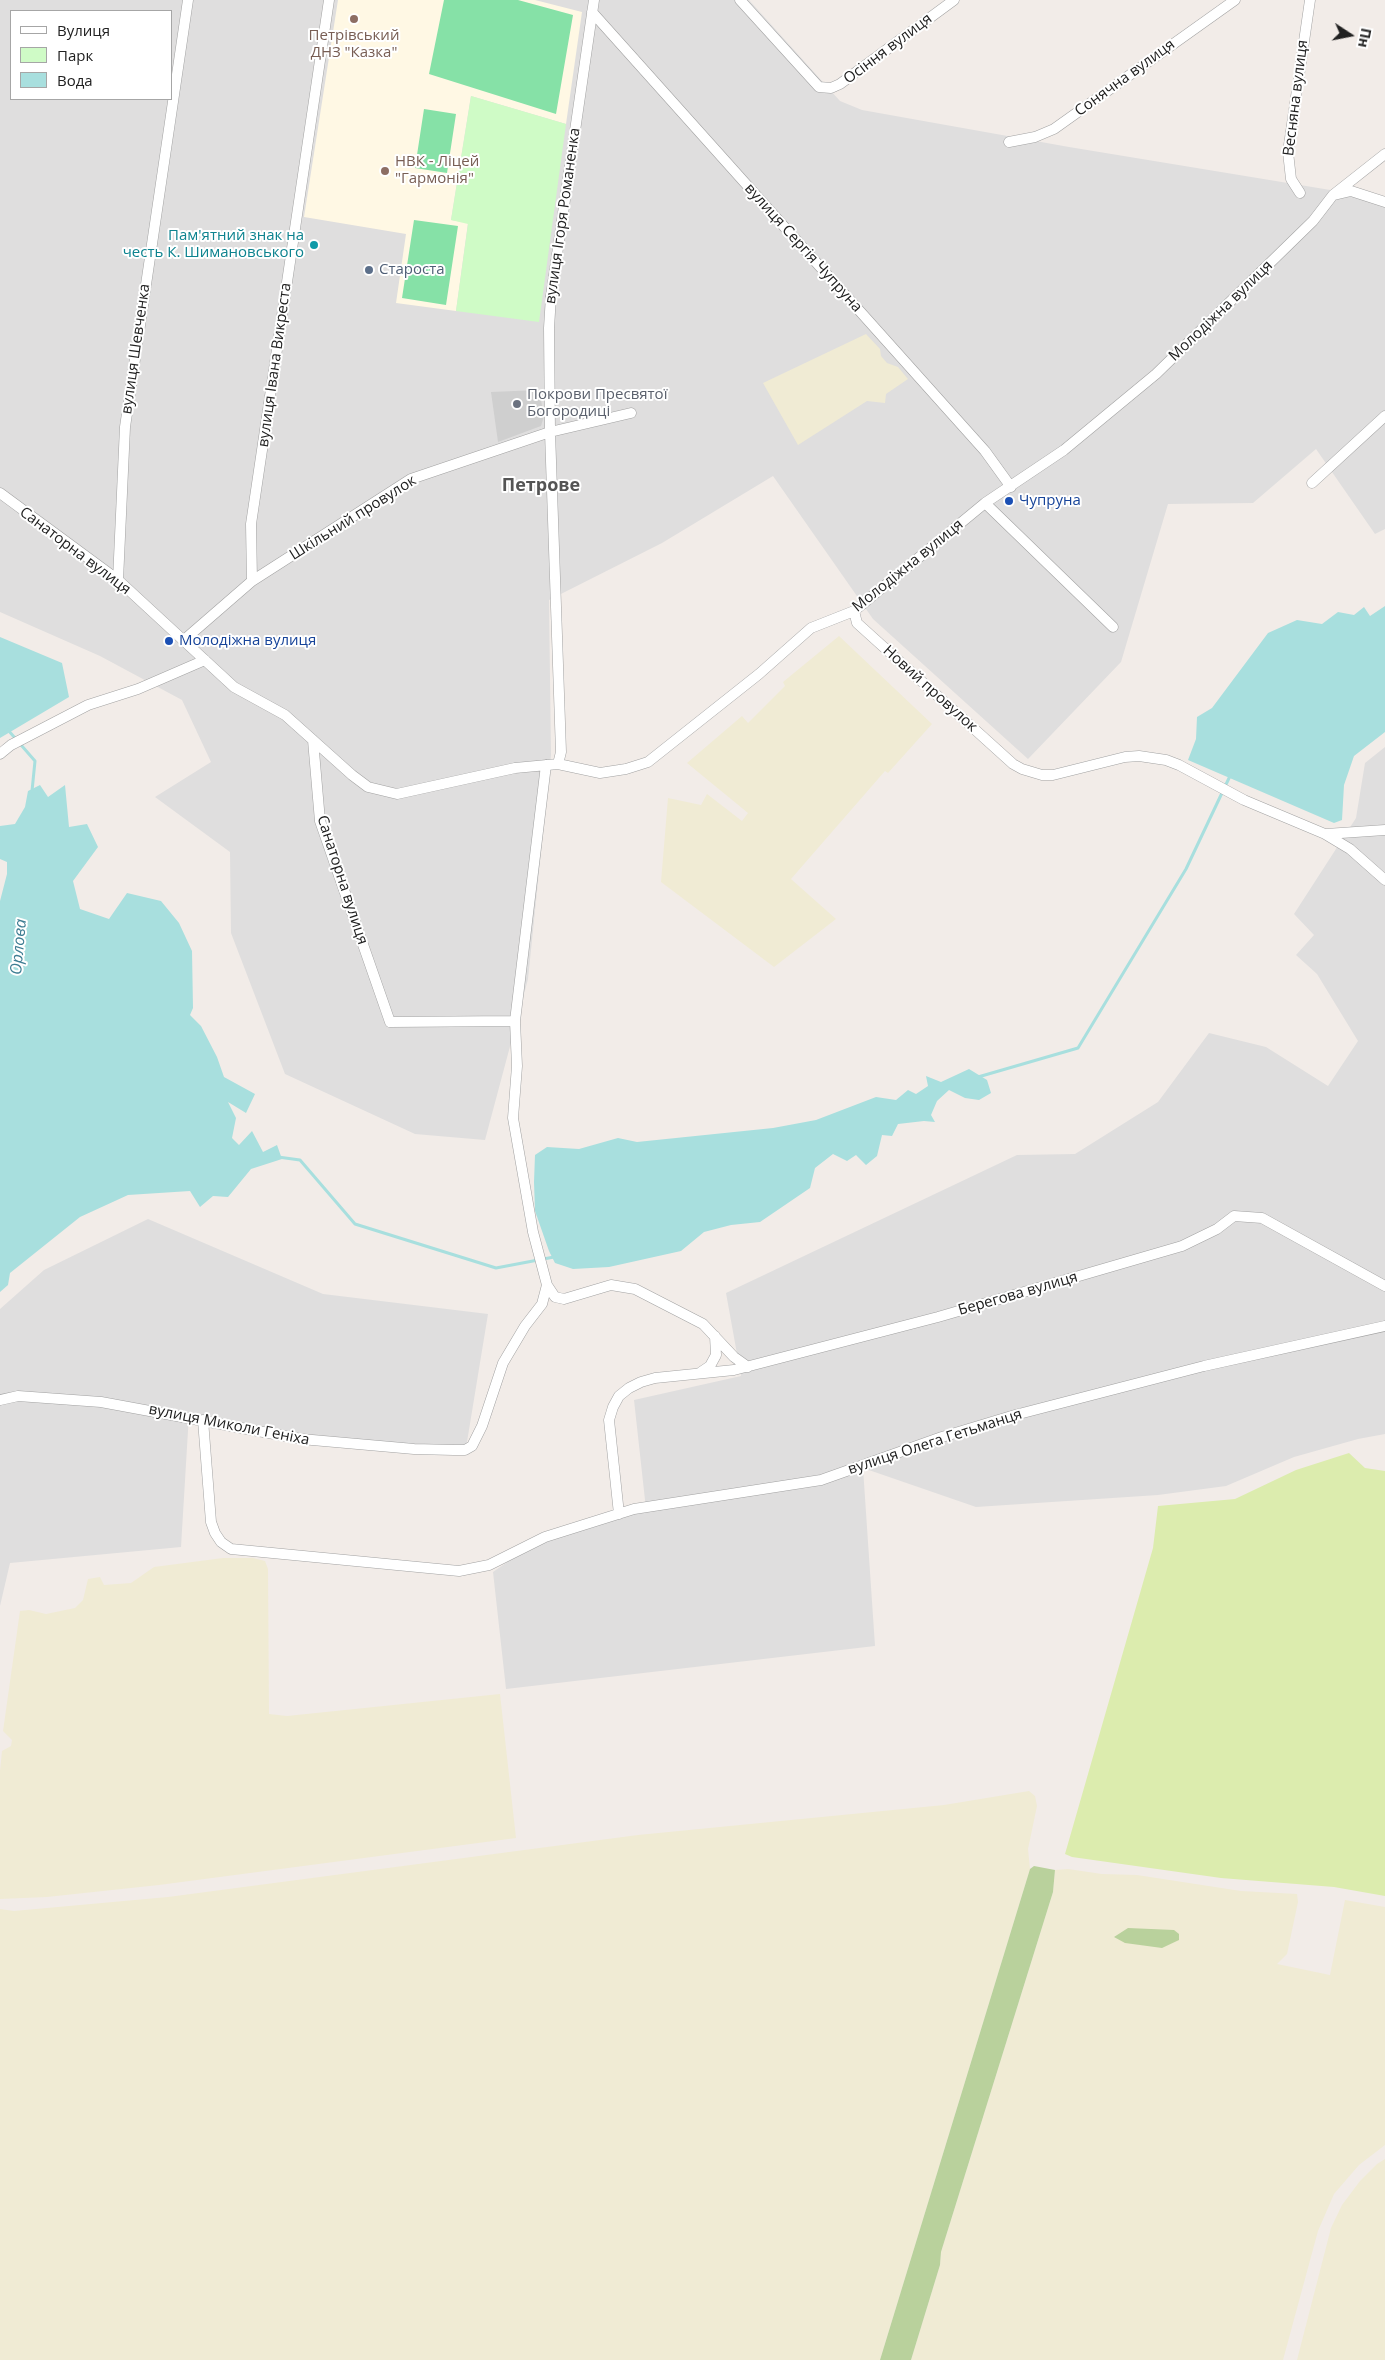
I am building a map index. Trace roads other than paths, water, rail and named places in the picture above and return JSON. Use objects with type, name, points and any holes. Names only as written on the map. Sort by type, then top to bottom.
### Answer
[{"type":"street","name":"вулиця Шевченка","points":[[118,580],[125,427],[188,0]]},
{"type":"street","name":"вулиця Івана Викреста","points":[[252,581],[251,524],[329,0]]},
{"type":"street","name":"Осіння вулиця","points":[[740,0],[819,87],[831,88],[840,84],[954,0]]},
{"type":"street","name":"Сонячна вулиця","points":[[1009,142],[1035,137],[1054,130],[1235,0]]},
{"type":"street","name":"Весняна вулиця","points":[[1300,193],[1291,179],[1288,152],[1310,0]]},
{"type":"street","name":"вулиця Ігоря Романенка","points":[[558,764],[561,752],[550,432],[549,328],[551,296],[592,3]]},
{"type":"street","name":"вулиця Сергія Чупруна","points":[[592,3],[985,451],[1011,487]]},
{"type":"street","name":"Молодіжна вулиця","points":[[314,740],[359,782],[387,793],[397,794],[515,768],[558,764],[600,773],[626,769],[648,762],[759,674],[811,628],[854,611],[985,503],[1064,450],[1156,374],[1313,221],[1333,195],[1385,154]]},
{"type":"street","points":[[1333,195],[1351,191],[1385,202]]},
{"type":"street","name":"Шкільний провулок","points":[[184,640],[252,581],[411,479],[550,432],[631,413]]},
{"type":"street","points":[[1312,483],[1385,416]]},
{"type":"street","name":"Санаторна вулиця","points":[[0,493],[118,580],[234,687],[285,715],[314,740],[320,821],[390,1022],[515,1021]]},
{"type":"street","points":[[985,503],[1113,627]]},
{"type":"street","name":"Новий провулок","points":[[854,611],[857,623],[1013,764],[1032,773],[1053,775],[1125,757],[1152,757],[1166,760],[1244,800],[1325,834],[1350,849],[1385,880]]},
{"type":"street","points":[[0,754],[11,745],[88,705],[138,688],[205,660]]},
{"type":"street","points":[[546,765],[515,1021],[517,1066],[513,1118],[522,1178],[547,1285],[555,1297],[564,1299],[611,1285],[635,1289],[703,1324],[730,1353],[748,1367]]},
{"type":"street","points":[[1325,834],[1385,830]]},
{"type":"street","name":"Берегова вулиця","points":[[618,1514],[608,1428],[613,1407],[629,1388],[654,1378],[748,1367],[938,1317],[1174,1248],[1218,1229],[1234,1216],[1262,1218],[1385,1286]]},
{"type":"street","name":"вулиця Миколи Геніха","points":[[0,1400],[18,1396],[101,1402],[301,1439],[414,1449],[460,1450],[472,1446],[476,1439],[503,1363],[525,1326],[542,1304],[547,1285]]},
{"type":"street","name":"вулиця Олега Гетьманця","points":[[203,1420],[211,1522],[218,1538],[231,1549],[438,1567],[459,1571],[489,1565],[545,1537],[634,1509],[820,1480],[942,1437],[1015,1415],[1204,1366],[1385,1326]]},
{"type":"street","points":[[700,1373],[710,1366],[716,1355],[714,1336]]},
{"type":"water","points":[[1385,606],[1385,732],[1354,756],[1344,785],[1342,820],[1334,823],[1188,760],[1196,739],[1197,717],[1212,708],[1268,633],[1297,620],[1322,624],[1338,612],[1354,615],[1364,607],[1370,616]]},
{"type":"water","points":[[0,637],[62,663],[69,697],[0,738]]},
{"type":"water","points":[[40,785],[48,797],[65,785],[69,827],[87,824],[98,847],[73,881],[80,909],[109,919],[127,893],[161,901],[179,923],[192,951],[193,1008],[190,1015],[201,1026],[217,1057],[224,1077],[255,1094],[246,1113],[228,1102],[236,1118],[232,1138],[239,1145],[252,1131],[263,1152],[277,1145],[282,1159],[251,1169],[228,1197],[213,1196],[200,1207],[190,1191],[128,1195],[80,1217],[10,1273],[8,1285],[0,1292],[0,901],[7,874],[7,862],[0,859],[0,826],[15,824],[25,807],[28,791]]},
{"type":"water","points":[[969,1069],[987,1080],[991,1093],[979,1100],[965,1098],[949,1090],[937,1101],[931,1115],[935,1122],[924,1121],[898,1124],[892,1136],[882,1135],[877,1156],[866,1165],[856,1155],[847,1161],[833,1154],[815,1168],[810,1188],[760,1222],[731,1225],[704,1232],[681,1251],[609,1267],[573,1269],[555,1263],[549,1251],[535,1211],[534,1182],[535,1155],[547,1147],[579,1149],[618,1138],[637,1142],[773,1128],[816,1120],[876,1097],[896,1100],[908,1090],[916,1094],[928,1086],[926,1076],[941,1082]]},
{"type":"waterway","name":"Орлова","points":[[8,730],[35,761],[32,791]]},
{"type":"waterway","points":[[978,1077],[1078,1048],[1186,869],[1230,776]]},
{"type":"waterway","points":[[278,1157],[300,1160],[355,1224],[496,1268],[554,1257]]},
{"type":"place","name":"Петрівський ДНЗ \"Казка\"","points":[[354,19]]},
{"type":"place","name":"НВК - Ліцей \"Гармонія\"","points":[[385,171]]},
{"type":"place","name":"Пам'ятний знак на честь К. Шимановського","points":[[314,245]]},
{"type":"place","name":"Староста","points":[[369,270]]},
{"type":"place","name":"Покрови Пресвятої Богородиці","points":[[517,404]]},
{"type":"place","name":"Чупруна","points":[[1009,501]]},
{"type":"place","name":"Молодіжна вулиця","points":[[169,641]]},
{"type":"district","name":"Петрове","points":[[541,486]]}]
